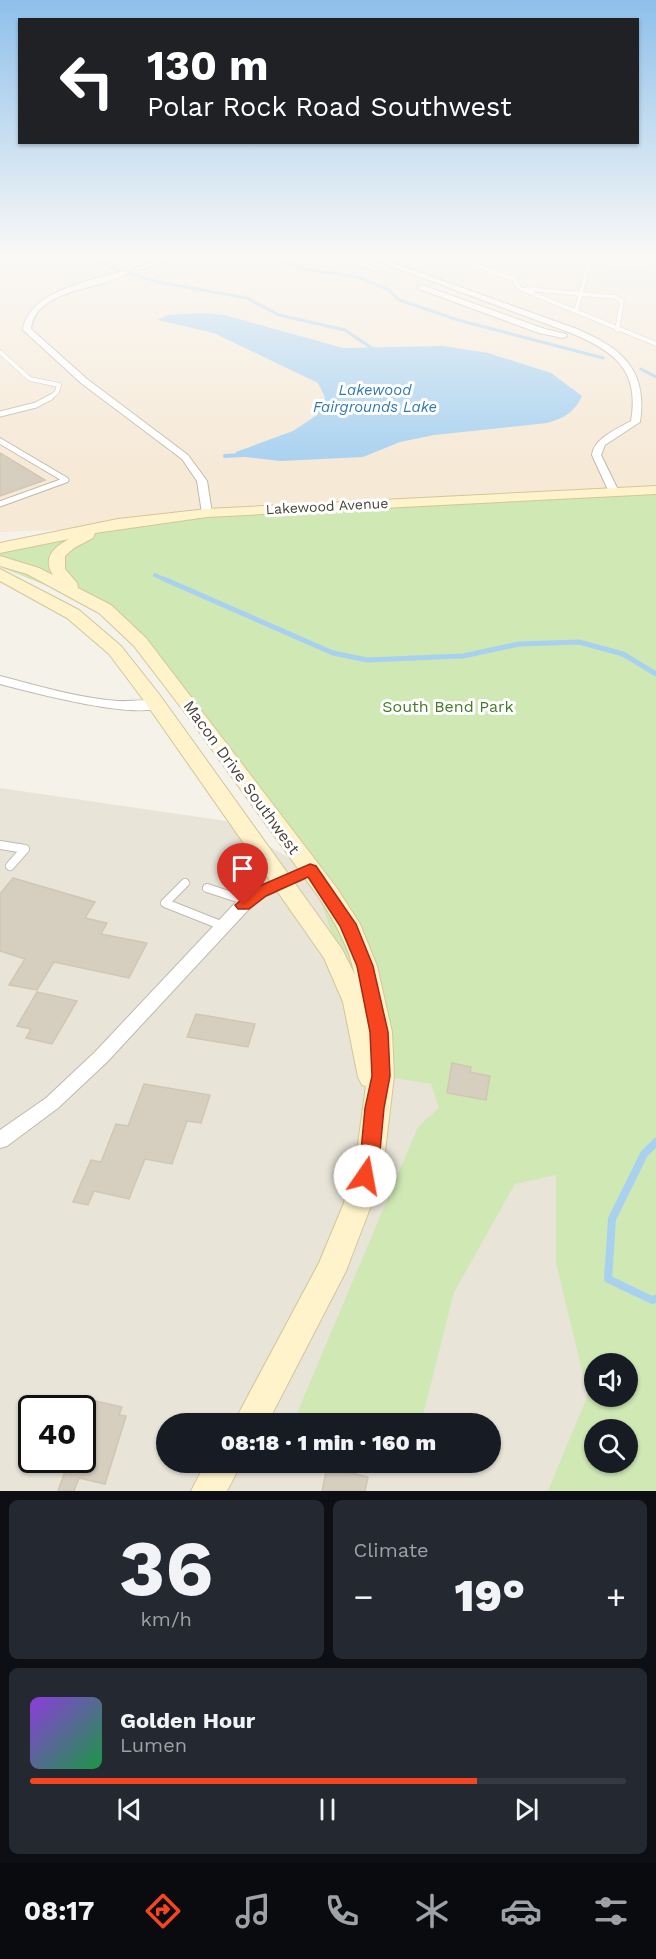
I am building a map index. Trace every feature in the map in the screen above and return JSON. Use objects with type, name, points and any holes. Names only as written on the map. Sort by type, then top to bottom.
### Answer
[{"type":"street","points":[[26,326],[27,330],[84,381],[185,457],[202,481],[207,513]]},
{"type":"street","points":[[527,326],[600,344]]},
{"type":"street","points":[[551,326],[600,344],[626,363],[637,399],[634,422],[600,443],[594,453],[614,492]]},
{"type":"street","name":"Lakewood Avenue","points":[[0,548],[110,526],[207,513],[656,490]]},
{"type":"street","points":[[82,596],[58,574],[54,565],[55,559],[70,545],[110,526]]},
{"type":"street","name":"Macon Drive Southwest","points":[[0,561],[33,571],[105,609],[140,642],[199,718],[348,924],[365,966],[379,1032],[381,1076],[371,1151],[358,1203],[335,1261],[255,1413]]},
{"type":"street","name":"Macon Drive Southwest","points":[[0,574],[73,614],[115,650],[157,705],[334,955],[356,1002],[370,1069],[375,1108]]},
{"type":"street","points":[[0,681],[89,702],[128,707],[157,705]]},
{"type":"street","points":[[0,1140],[52,1102],[101,1057],[249,902],[261,892],[310,870]]},
{"type":"street","points":[[208,1491],[219,1473]]},
{"type":"lane","points":[[607,326],[656,344]]},
{"type":"lane","points":[[617,330],[618,326]]},
{"type":"lane","points":[[0,352],[30,380],[58,385],[59,390],[56,395],[46,401],[0,414]]},
{"type":"lane","points":[[0,441],[66,480],[0,504]]},
{"type":"lane","points":[[0,845],[25,849],[10,866]]},
{"type":"lane","points":[[185,883],[165,903],[224,926]]},
{"type":"lane","points":[[207,888],[249,902]]},
{"type":"shaded area","points":[[0,326],[656,326],[656,493],[108,528],[0,532]]},
{"type":"shaded area","points":[[0,788],[226,821],[310,870],[656,1120],[656,1491],[0,1491]]},
{"type":"green space","name":"South Bend Park","points":[[656,486],[656,1491],[548,1491],[584,1405],[584,1407],[638,1407],[638,1353],[584,1353],[584,1378],[556,1263],[556,1175],[515,1184],[454,1292],[424,1413],[297,1413],[418,1127],[439,1108],[431,1084],[381,1076],[310,870],[140,642],[105,609],[0,567],[0,549],[207,513]]},
{"type":"water","name":"Lakewood Fairgrounds Lake","points":[[181,326],[262,326],[343,348],[443,346],[488,353],[551,373],[582,396],[568,414],[547,423],[434,435],[400,442],[363,457],[281,461],[236,456],[236,452],[293,431],[317,415],[325,397],[318,383],[214,333]]},
{"type":"building","points":[[0,453],[45,480],[0,496]]},
{"type":"building","points":[[13,878],[95,902],[85,918],[107,923],[101,934],[147,943],[129,978],[54,962],[37,990],[9,985],[25,959],[0,951],[0,894]]},
{"type":"building","points":[[37,992],[77,1001],[52,1044],[26,1038],[31,1029],[17,1026]]},
{"type":"building","points":[[196,1014],[255,1024],[248,1047],[187,1037]]},
{"type":"building","points":[[452,1063],[471,1067],[470,1072],[490,1076],[486,1100],[447,1093]]},
{"type":"building","points":[[144,1084],[210,1095],[201,1123],[187,1121],[172,1164],[145,1159],[129,1199],[94,1191],[88,1205],[73,1202],[91,1160],[101,1162],[116,1124],[128,1126]]},
{"type":"building","points":[[96,1401],[122,1407],[119,1415],[126,1416],[105,1484],[79,1478],[74,1491],[58,1491],[64,1473],[96,1473]]},
{"type":"building","points":[[326,1473],[352,1473],[368,1477],[365,1491],[322,1491]]},
{"type":"waterway","points":[[326,326],[345,330],[373,349],[372,355]]},
{"type":"waterway","points":[[479,326],[603,358]]},
{"type":"waterway","points":[[641,369],[656,377]]},
{"type":"waterway","points":[[225,456],[243,455]]},
{"type":"waterway","points":[[155,575],[168,581]]},
{"type":"waterway","points":[[164,579],[333,653],[367,660],[463,656],[519,644],[579,642],[623,654],[656,674]]},
{"type":"waterway","points":[[656,1142],[644,1154],[612,1219],[608,1279],[652,1300],[656,1299]]},
{"type":"route","points":[[243,905],[261,892],[310,870],[348,924],[365,966],[379,1032],[381,1076],[371,1151],[365,1176]]}]
